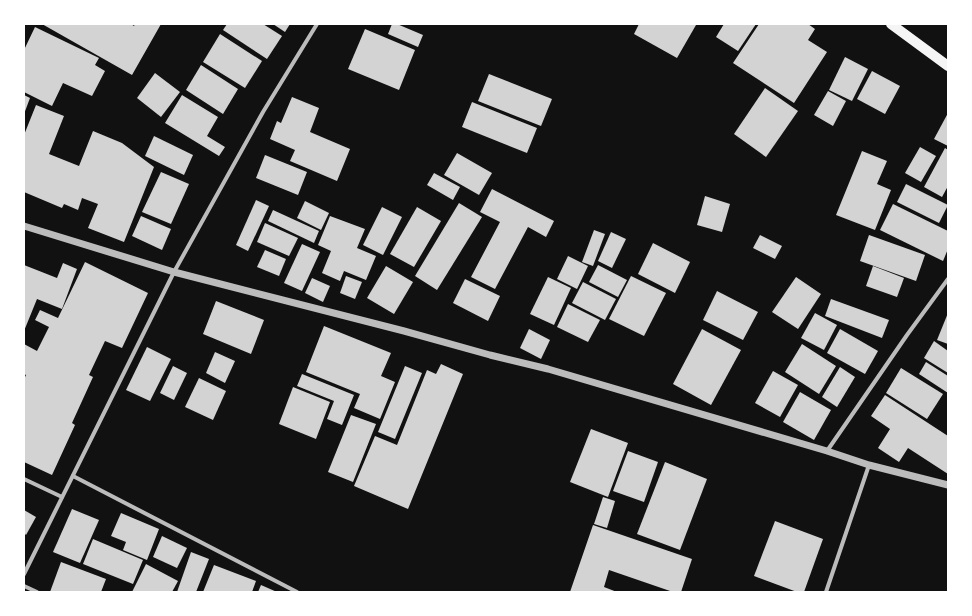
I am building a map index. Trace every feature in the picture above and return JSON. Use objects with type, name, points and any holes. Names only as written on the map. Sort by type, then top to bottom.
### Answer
[{"type":"main road","points":[[891,24],[948,66]]},
{"type":"street","points":[[24,574],[174,272],[263,112],[317,24]]},
{"type":"street","points":[[24,226],[174,272],[548,369],[827,451],[868,465],[948,485]]},
{"type":"street","points":[[827,451],[906,335],[948,279]]},
{"type":"street","points":[[826,592],[868,465]]},
{"type":"street","points":[[73,476],[297,592]]},
{"type":"street","points":[[24,479],[62,497]]},
{"type":"street","points":[[24,586],[36,592]]},
{"type":"building","points":[[42,24],[131,24],[134,26],[135,24],[161,24],[132,75]]},
{"type":"building","points":[[227,24],[263,24],[282,36],[267,59],[223,30]]},
{"type":"building","points":[[273,24],[290,24],[285,32]]},
{"type":"building","points":[[392,24],[397,24],[423,35],[418,47],[388,34]]},
{"type":"building","points":[[639,24],[696,25],[677,58],[634,34]]},
{"type":"building","points":[[724,24],[756,24],[738,51],[716,37]]},
{"type":"building","points":[[759,24],[808,24],[815,29],[808,40],[827,52],[794,103],[733,63]]},
{"type":"building","points":[[35,27],[99,58],[95,65],[105,71],[92,96],[63,83],[52,106],[24,92],[24,50]]},
{"type":"building","points":[[365,29],[415,50],[399,90],[348,69]]},
{"type":"building","points":[[220,34],[262,61],[245,88],[203,62]]},
{"type":"building","points":[[845,57],[868,69],[852,101],[829,90]]},
{"type":"building","points":[[201,65],[238,89],[223,114],[186,90]]},
{"type":"building","points":[[872,71],[900,86],[885,114],[857,99]]},
{"type":"building","points":[[155,73],[180,92],[161,117],[137,98]]},
{"type":"building","points":[[489,74],[552,99],[541,126],[478,101]]},
{"type":"building","points":[[765,88],[798,111],[766,157],[734,134]]},
{"type":"building","points":[[828,91],[846,101],[833,126],[814,115]]},
{"type":"building","points":[[24,95],[30,98],[24,114]]},
{"type":"building","points":[[182,95],[218,117],[207,136],[225,147],[219,156],[165,123]]},
{"type":"building","points":[[292,97],[319,108],[310,132],[350,149],[337,181],[290,161],[295,150],[270,139],[277,121],[281,123]]},
{"type":"building","points":[[472,102],[537,128],[527,153],[462,127]]},
{"type":"building","points":[[36,105],[64,116],[49,154],[79,166],[93,131],[122,143],[154,167],[124,242],[88,228],[98,204],[82,198],[78,210],[64,204],[62,208],[24,192],[24,135]]},
{"type":"building","points":[[948,113],[948,146],[934,139]]},
{"type":"building","points":[[154,136],[193,155],[184,175],[145,156]]},
{"type":"building","points":[[920,147],[936,156],[921,182],[905,173]]},
{"type":"building","points":[[945,148],[948,150],[948,186],[942,197],[924,187]]},
{"type":"building","points":[[862,151],[887,161],[877,184],[891,190],[875,230],[836,215]]},
{"type":"building","points":[[457,153],[492,173],[479,195],[444,175]]},
{"type":"building","points":[[265,155],[307,172],[298,195],[256,178]]},
{"type":"building","points":[[161,172],[189,184],[171,224],[142,212]]},
{"type":"building","points":[[434,173],[460,187],[453,200],[427,185]]},
{"type":"building","points":[[906,184],[948,205],[939,223],[897,202]]},
{"type":"building","points":[[492,189],[554,221],[546,237],[528,227],[495,289],[471,277],[500,222],[480,212]]},
{"type":"building","points":[[705,196],[730,204],[722,232],[697,225]]},
{"type":"building","points":[[256,200],[269,206],[248,251],[236,245]]},
{"type":"building","points":[[305,201],[329,213],[321,230],[297,218]]},
{"type":"building","points":[[459,203],[482,217],[437,290],[415,276]]},
{"type":"building","points":[[893,204],[948,231],[948,249],[943,261],[880,230]]},
{"type":"building","points":[[382,207],[402,217],[383,255],[363,245]]},
{"type":"building","points":[[417,207],[441,221],[414,267],[390,254]]},
{"type":"building","points":[[273,210],[319,231],[314,243],[268,221]]},
{"type":"building","points":[[141,216],[171,229],[162,250],[132,236]]},
{"type":"building","points":[[330,216],[365,229],[357,248],[376,256],[366,280],[344,271],[340,281],[322,273],[331,251],[318,245]]},
{"type":"building","points":[[265,223],[298,238],[289,256],[257,242]]},
{"type":"building","points":[[594,230],[605,234],[593,266],[582,262]]},
{"type":"building","points":[[611,232],[626,239],[612,268],[598,261]]},
{"type":"building","points":[[760,235],[782,246],[775,259],[753,248]]},
{"type":"building","points":[[869,235],[925,255],[916,281],[860,261]]},
{"type":"building","points":[[653,243],[690,262],[675,293],[638,274]]},
{"type":"building","points":[[302,244],[320,252],[302,291],[284,283]]},
{"type":"building","points":[[265,250],[286,259],[279,276],[257,267]]},
{"type":"building","points":[[568,256],[588,266],[577,289],[557,279]]},
{"type":"building","points":[[85,262],[148,293],[122,348],[105,341],[89,375],[93,377],[72,423],[75,425],[52,475],[24,462],[24,379],[26,375],[24,374],[24,344],[37,351],[49,327],[35,320],[40,310],[58,318]]},
{"type":"building","points":[[63,263],[77,269],[62,309],[37,299],[24,331],[24,265],[57,278]]},
{"type":"building","points":[[598,265],[627,280],[618,297],[589,282]]},
{"type":"building","points":[[386,266],[413,282],[394,314],[367,298]]},
{"type":"building","points":[[873,266],[904,278],[897,297],[866,286]]},
{"type":"building","points":[[346,276],[362,282],[355,299],[340,293]]},
{"type":"building","points":[[631,276],[666,293],[644,336],[609,319]]},
{"type":"building","points":[[548,277],[571,288],[554,325],[530,314]]},
{"type":"building","points":[[796,277],[821,294],[798,329],[772,312]]},
{"type":"building","points":[[312,278],[330,286],[323,302],[305,293]]},
{"type":"building","points":[[465,279],[500,296],[488,321],[453,303]]},
{"type":"building","points":[[583,282],[616,299],[605,320],[572,303]]},
{"type":"building","points":[[717,291],[758,312],[743,340],[703,320]]},
{"type":"building","points":[[831,299],[889,320],[882,338],[825,316]]},
{"type":"building","points":[[216,301],[264,320],[251,354],[203,334]]},
{"type":"building","points":[[568,304],[600,320],[588,342],[557,327]]},
{"type":"building","points":[[815,313],[837,325],[824,350],[801,338]]},
{"type":"building","points":[[948,313],[948,344],[937,340]]},
{"type":"building","points":[[324,326],[391,353],[381,376],[395,382],[380,419],[354,408],[360,394],[306,372]]},
{"type":"building","points":[[529,329],[550,340],[541,359],[520,348]]},
{"type":"building","points":[[702,329],[741,350],[711,405],[673,384]]},
{"type":"building","points":[[840,329],[878,351],[865,374],[827,353]]},
{"type":"building","points":[[934,341],[948,351],[948,373],[924,358]]},
{"type":"building","points":[[802,344],[836,366],[819,394],[785,372]]},
{"type":"building","points":[[147,347],[171,359],[150,401],[126,390]]},
{"type":"building","points":[[215,352],[235,361],[225,383],[206,373]]},
{"type":"building","points":[[926,362],[948,376],[948,393],[919,374]]},
{"type":"building","points":[[441,364],[463,374],[408,509],[354,486],[375,436],[397,445],[427,370],[436,374]]},
{"type":"building","points":[[173,366],[187,373],[174,400],[160,393]]},
{"type":"building","points":[[405,366],[422,373],[395,439],[378,432]]},
{"type":"building","points":[[840,367],[855,377],[837,407],[822,397]]},
{"type":"building","points":[[901,368],[943,394],[927,419],[886,393]]},
{"type":"building","points":[[773,371],[798,385],[780,417],[755,403]]},
{"type":"building","points":[[302,374],[354,395],[342,425],[327,419],[334,401],[297,386]]},
{"type":"building","points":[[199,378],[226,391],[213,420],[185,407]]},
{"type":"building","points":[[293,387],[330,402],[316,439],[279,424]]},
{"type":"building","points":[[800,392],[831,410],[814,440],[783,422]]},
{"type":"building","points":[[885,395],[948,436],[948,474],[908,448],[899,462],[878,448],[890,429],[871,416]]},
{"type":"building","points":[[351,415],[376,424],[353,482],[328,472]]},
{"type":"building","points":[[591,429],[628,443],[608,497],[570,482]]},
{"type":"building","points":[[628,451],[658,462],[644,502],[613,491]]},
{"type":"building","points":[[665,462],[707,479],[680,550],[637,534]]},
{"type":"building","points":[[603,497],[615,501],[607,528],[594,524]]},
{"type":"building","points":[[72,509],[99,520],[80,563],[53,552]]},
{"type":"building","points":[[24,510],[36,517],[26,535],[24,533]]},
{"type":"building","points":[[121,513],[159,529],[147,560],[123,550],[126,542],[111,536]]},
{"type":"building","points":[[775,521],[823,539],[804,592],[797,592],[754,576]]},
{"type":"building","points":[[593,525],[692,559],[681,592],[673,592],[609,570],[604,587],[617,592],[570,592]]},
{"type":"building","points":[[162,536],[187,548],[177,568],[153,557]]},
{"type":"building","points":[[93,539],[143,560],[133,584],[83,564]]},
{"type":"building","points":[[191,552],[209,559],[196,592],[177,592]]},
{"type":"building","points":[[61,562],[106,579],[101,592],[50,592]]},
{"type":"building","points":[[146,564],[178,581],[172,592],[132,592]]},
{"type":"building","points":[[214,565],[256,581],[252,592],[203,592]]},
{"type":"building","points":[[261,585],[277,592],[258,592]]}]
